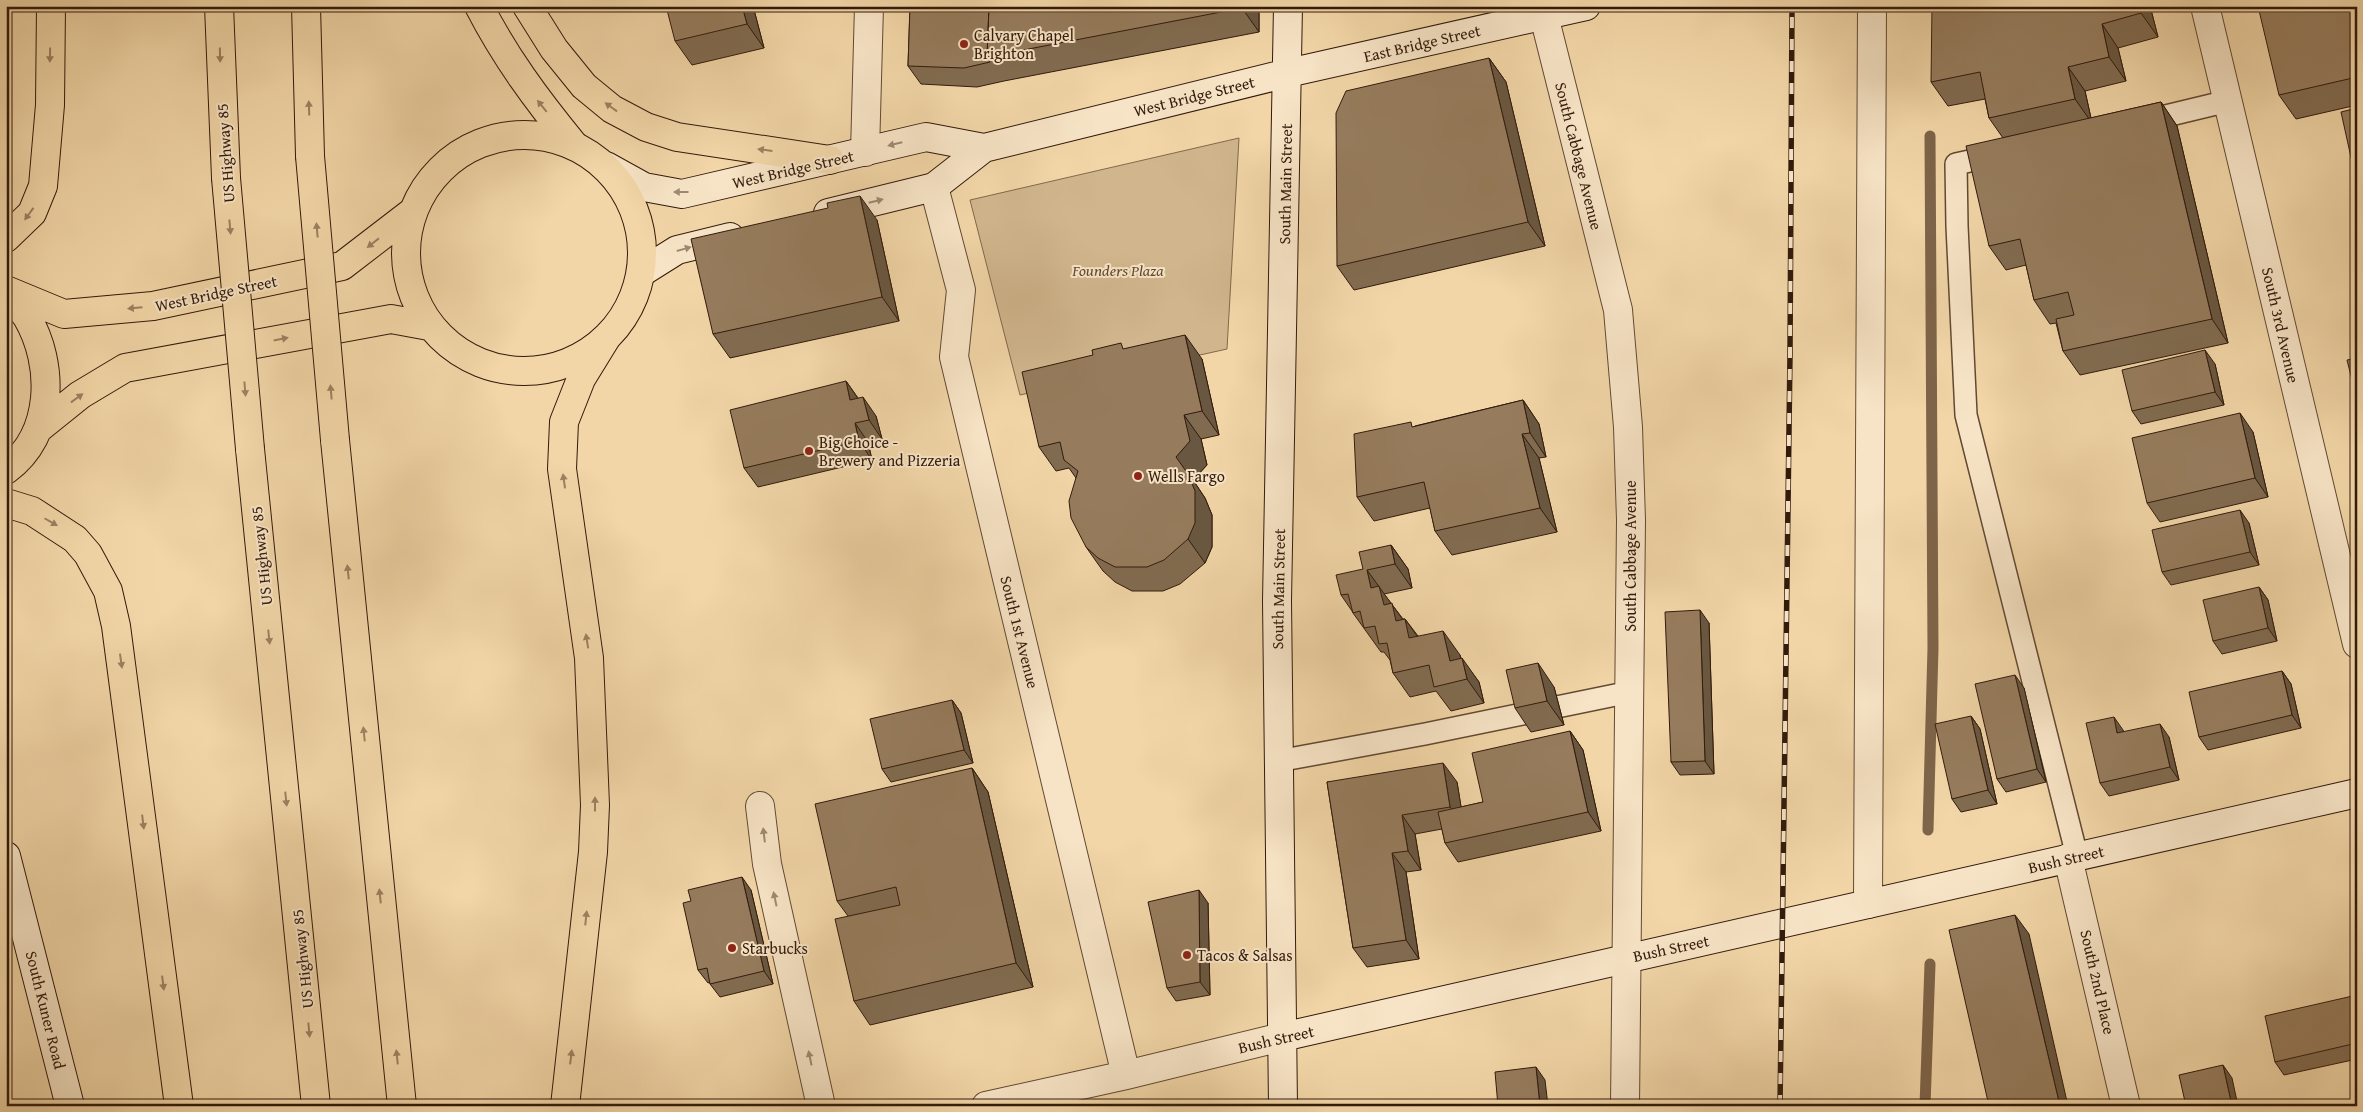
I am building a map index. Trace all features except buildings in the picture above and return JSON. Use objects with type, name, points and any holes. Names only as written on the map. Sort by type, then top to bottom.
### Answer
[{"type":"main road","points":[[6,238],[32,213],[43,186],[50,104],[51,6]]},
{"type":"main road","name":"US Highway 85","points":[[219,6],[226,178],[250,449],[316,1106]]},
{"type":"main road","points":[[306,6],[310,156],[335,440],[402,1106]]},
{"type":"main road","points":[[479,6],[497,40],[532,94],[573,144],[606,166],[629,197],[642,234],[642,272],[629,310],[604,340],[581,378],[564,422],[562,470],[589,658],[595,805],[592,862],[565,1106]]},
{"type":"main road","points":[[528,6],[554,49],[584,86],[612,109],[646,127],[677,137],[830,160]]},
{"type":"main road","points":[[573,144],[535,135],[515,136],[496,138],[460,152],[430,179],[411,213],[404,252],[411,291],[429,326],[458,353],[494,369],[533,372],[572,362],[604,340]]},
{"type":"main road","name":"West Bridge Street","points":[[6,290],[64,314],[153,306],[342,266],[411,213]]},
{"type":"main road","points":[[6,295],[26,316],[43,351],[47,390],[39,428]]},
{"type":"main road","points":[[6,470],[18,462],[39,428],[80,395],[125,368],[391,318],[429,326]]},
{"type":"main road","points":[[6,503],[32,511],[75,539],[88,554],[108,591],[116,626],[179,1106]]},
{"type":"street","points":[[865,152],[869,6]]},
{"type":"street","name":"South Main Street","points":[[1283,1106],[1277,601],[1288,6]]},
{"type":"street","name":"East Bridge Street","points":[[1288,73],[1586,6]]},
{"type":"street","points":[[1868,904],[1872,6]]},
{"type":"street","name":"South 3rd Avenue","points":[[2206,6],[2357,644]]},
{"type":"street","name":"South Cabbage Avenue","points":[[1544,16],[1618,310],[1628,427],[1631,520],[1625,1106]]},
{"type":"street","name":"West Bridge Street","points":[[801,220],[934,187],[984,148],[1288,73]]},
{"type":"street","name":"West Bridge Street","points":[[606,166],[644,187],[682,194],[926,137],[984,148]]},
{"type":"street","name":"South 1st Avenue","points":[[934,187],[961,290],[954,357],[1126,1075]]},
{"type":"street","points":[[642,272],[677,250],[753,231]]},
{"type":"street","name":"Bush Street","points":[[986,1106],[1627,958],[2357,793]]},
{"type":"street","points":[[760,806],[767,864],[821,1106]]},
{"type":"street","name":"South Kuner Road","points":[[6,856],[70,1106]]},
{"type":"street","name":"South 2nd Place","points":[[2073,857],[2126,1106]]},
{"type":"lane","points":[[2121,126],[2228,102]]},
{"type":"lane","points":[[2014,151],[1956,164],[1956,226],[1966,416],[2073,857]]},
{"type":"lane","points":[[1278,761],[1425,734],[1630,692]]},
{"type":"green space","name":"Founders Plaza","points":[[1239,138],[1227,349],[1020,395],[970,200]]},
{"type":"waterway","points":[[1928,830],[1933,648],[1930,136]]},
{"type":"waterway","points":[[1925,1106],[1930,964]]},
{"type":"railway","points":[[1780,1106],[1790,355],[1792,6]]},
{"type":"place","name":"Calvary Chapel Brighton","points":[[964,44]]},
{"type":"place","name":"Big Choice - Brewery and Pizzeria","points":[[809,451]]},
{"type":"place","name":"Wells Fargo","points":[[1138,476]]},
{"type":"place","name":"Starbucks","points":[[732,948]]},
{"type":"place","name":"Tacos & Salsas","points":[[1187,955]]}]
